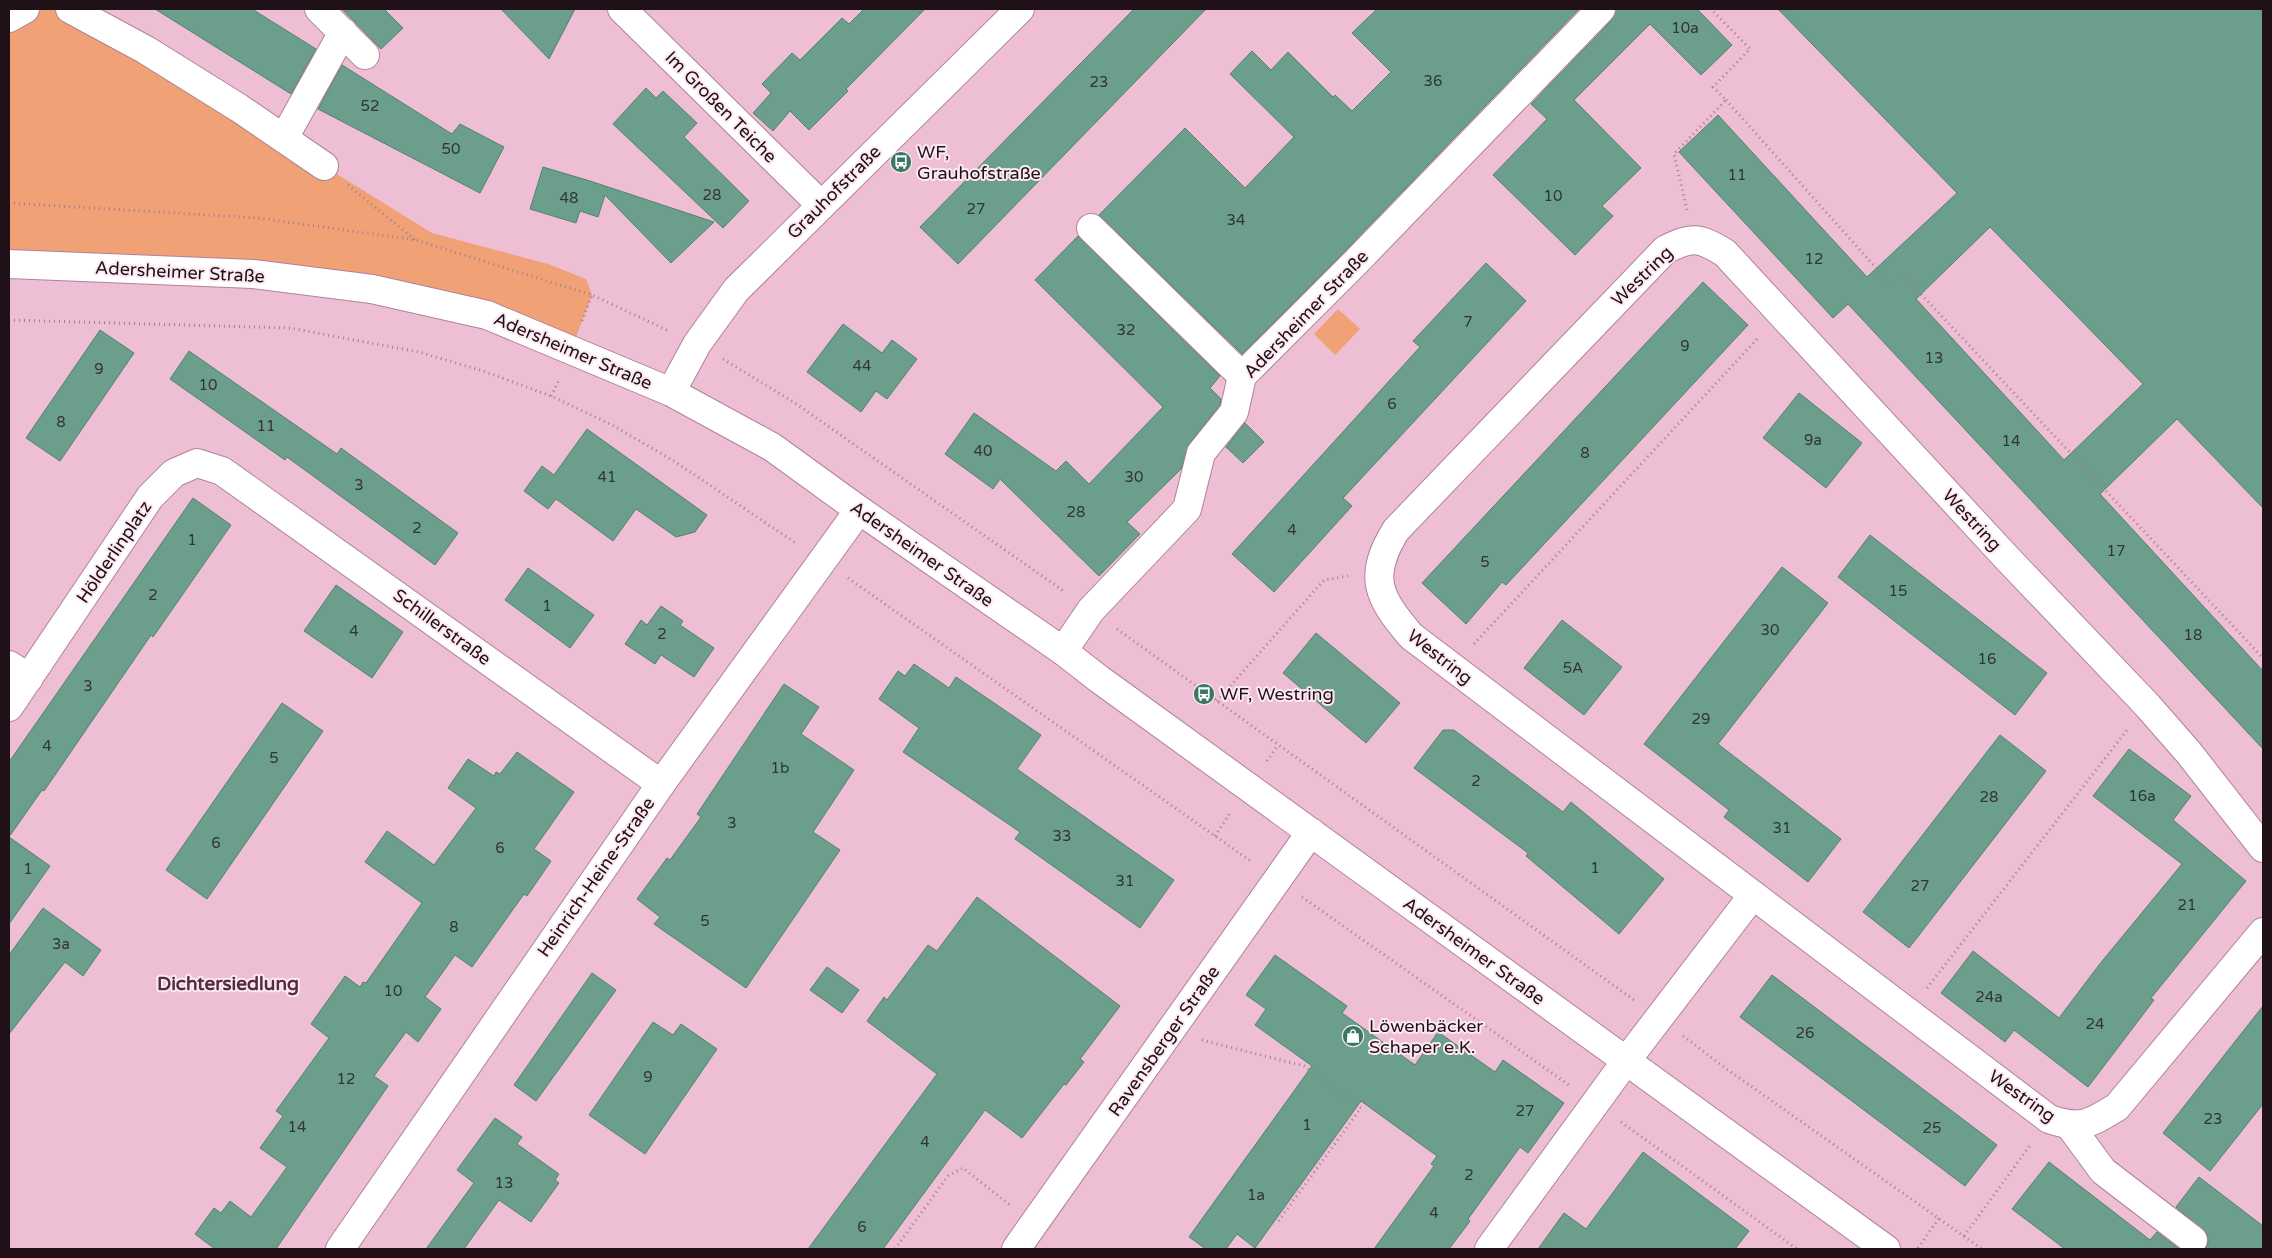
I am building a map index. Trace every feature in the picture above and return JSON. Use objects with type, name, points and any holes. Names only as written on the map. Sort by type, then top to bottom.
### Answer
[{"type":"street","points":[[9,18],[24,9]]},
{"type":"street","points":[[70,9],[146,50],[284,138],[324,166]]},
{"type":"street","points":[[319,9],[365,54]]},
{"type":"street","name":"Im Großen Teiche","points":[[622,9],[821,205]]},
{"type":"street","name":"Grauhofstraße","points":[[671,392],[697,344],[736,290],[1020,9]]},
{"type":"street","name":"Adersheimer Straße","points":[[1063,651],[1091,610],[1187,509],[1201,453],[1234,412],[1242,376],[1362,256],[1601,9]]},
{"type":"street","points":[[284,138],[343,32]]},
{"type":"street","points":[[1091,228],[1242,376]]},
{"type":"street","name":"Westring","points":[[2263,848],[2189,753],[2147,705],[2006,557],[1725,253],[1706,241],[1694,238],[1664,250],[1396,530],[1385,547],[1378,569],[1380,591],[1390,611],[1411,636],[1908,1012],[2059,1122],[2094,1121],[2117,1107],[2263,932]]},
{"type":"street","name":"Adersheimer Straße","points":[[9,264],[253,274],[372,289],[487,315],[671,392],[772,447],[859,510],[1063,651],[1886,1249]]},
{"type":"street","name":"Hölderlinplatz","points":[[9,707],[19,672],[150,498],[174,473],[197,463],[222,470]]},
{"type":"street","name":"Schillerstraße","points":[[222,470],[661,784]]},
{"type":"street","name":"Heinrich-Heine-Straße","points":[[340,1249],[661,784],[859,510]]},
{"type":"street","name":"Ravensberger Straße","points":[[1016,1249],[1311,832]]},
{"type":"street","points":[[1488,1249],[1626,1061],[1753,895]]},
{"type":"street","points":[[2059,1122],[2103,1171],[2193,1240]]},
{"type":"path","points":[[1711,9],[1750,49],[1713,87],[1893,287]]},
{"type":"path","points":[[1694,238],[1674,154],[1726,100]]},
{"type":"path","points":[[324,166],[416,240]]},
{"type":"path","points":[[1904,276],[2263,658]]},
{"type":"path","points":[[1453,668],[1782,313]]},
{"type":"path","points":[[9,320],[290,328],[419,352],[474,368],[551,396],[612,425],[674,460],[822,561],[1278,879],[1595,1103],[1797,1249]]},
{"type":"path","points":[[1217,701],[1324,580],[1378,569]]},
{"type":"path","points":[[1908,1012],[2147,705]]},
{"type":"path","points":[[1170,1032],[1304,1066],[1360,1108],[1277,1223]]},
{"type":"path","points":[[1964,1236],[2059,1122]]},
{"type":"path","points":[[895,1249],[948,1176],[963,1168],[1034,1224]]},
{"type":"path","points":[[1917,1249],[1938,1218]]},
{"type":"shaded area","points":[[25,9],[70,9],[432,233],[548,264],[586,279],[592,295],[571,350],[372,289],[9,264],[9,18]]},
{"type":"shaded area","points":[[1338,309],[1360,329],[1335,355],[1314,334]]},
{"type":"building","points":[[155,9],[252,9],[316,49],[291,94]]},
{"type":"building","points":[[342,9],[384,9],[403,28],[381,49]]},
{"type":"building","points":[[501,9],[575,9],[549,59]]},
{"type":"building","points":[[864,9],[925,9],[846,89],[848,91],[809,130],[790,111],[773,131],[753,113],[771,93],[762,84],[792,53],[800,60],[842,18],[849,24]]},
{"type":"building","points":[[1134,9],[1206,9],[958,264],[920,227]]},
{"type":"building","points":[[1377,9],[1579,9],[1344,252],[1242,354],[1099,215],[1185,128],[1245,188],[1294,137],[1230,74],[1252,51],[1271,70],[1288,52],[1333,97],[1335,95],[1352,111],[1391,72],[1352,33]]},
{"type":"building","points":[[1616,9],[1697,9],[1732,45],[1701,75],[1650,24],[1574,100],[1641,168],[1602,206],[1613,216],[1575,255],[1493,175],[1547,119],[1531,104],[1612,20]]},
{"type":"building","points":[[1778,9],[2263,9],[2263,508],[2177,419],[2100,494],[2263,671],[2263,749],[1848,304],[1833,318],[1679,152],[1718,115],[1867,277],[1957,193]],"holes":[[[1990,227],[2143,384],[2064,460],[1916,299]]]},
{"type":"building","points":[[342,65],[452,134],[460,124],[504,147],[480,193],[318,109]]},
{"type":"building","points":[[646,88],[656,98],[663,91],[697,123],[684,137],[749,201],[723,228],[613,124]]},
{"type":"building","points":[[543,167],[714,222],[671,263],[605,195],[598,217],[580,211],[576,223],[530,209]]},
{"type":"building","points":[[1078,236],[1220,376],[1210,388],[1221,399],[1220,405],[1189,444],[1181,469],[1127,522],[1140,534],[1099,576],[1000,479],[993,489],[945,454],[974,413],[1056,471],[1066,461],[1089,484],[1163,407],[1035,280]]},
{"type":"building","points":[[1486,263],[1526,301],[1343,498],[1352,506],[1274,592],[1232,554],[1420,347],[1413,341]]},
{"type":"building","points":[[1703,282],[1748,325],[1506,585],[1502,582],[1466,624],[1422,583]]},
{"type":"building","points":[[843,324],[882,353],[892,340],[917,359],[887,399],[876,391],[861,412],[807,372]]},
{"type":"building","points":[[100,330],[134,353],[60,461],[26,438]]},
{"type":"building","points":[[189,351],[337,454],[341,448],[458,533],[435,565],[287,457],[285,460],[170,379]]},
{"type":"building","points":[[1799,393],[1862,443],[1826,488],[1763,438]]},
{"type":"building","points":[[1245,423],[1264,442],[1243,463],[1226,447]]},
{"type":"building","points":[[587,429],[707,515],[695,532],[676,537],[636,509],[613,541],[556,499],[548,509],[524,491],[542,466],[554,475]]},
{"type":"building","points":[[193,498],[231,525],[153,637],[151,635],[44,791],[42,790],[9,837],[9,762]]},
{"type":"building","points":[[1870,535],[2047,673],[2015,715],[1838,577]]},
{"type":"building","points":[[1782,567],[1828,603],[1718,744],[1841,839],[1808,882],[1724,817],[1729,810],[1644,744]]},
{"type":"building","points":[[528,568],[594,615],[570,648],[505,600]]},
{"type":"building","points":[[336,585],[403,632],[372,678],[304,631]]},
{"type":"building","points":[[661,606],[683,621],[680,625],[714,648],[694,677],[661,655],[655,664],[625,644],[641,620],[647,625]]},
{"type":"building","points":[[1562,620],[1622,667],[1584,715],[1524,668]]},
{"type":"building","points":[[1316,633],[1400,703],[1366,743],[1283,673]]},
{"type":"building","points":[[914,664],[949,688],[956,677],[1041,735],[1017,769],[1174,880],[1140,928],[1015,839],[1020,832],[903,752],[919,728],[879,699],[898,671],[905,676]]},
{"type":"building","points":[[784,684],[819,707],[801,734],[854,770],[813,832],[840,850],[746,988],[654,924],[660,917],[637,899],[667,858],[670,860],[701,817],[697,814]]},
{"type":"building","points":[[282,703],[323,731],[207,899],[166,870]]},
{"type":"building","points":[[1443,730],[1454,730],[1563,812],[1571,802],[1664,879],[1619,934],[1526,856],[1528,853],[1414,768]]},
{"type":"building","points":[[2000,735],[2046,771],[1909,948],[1863,912]]},
{"type":"building","points":[[2129,749],[2191,796],[2173,820],[2246,881],[2151,998],[2154,1000],[2088,1087],[2014,1030],[2005,1042],[1941,993],[1973,951],[2059,1018],[2099,965],[2182,864],[2093,796]]},
{"type":"building","points":[[517,752],[574,792],[534,849],[551,861],[527,896],[524,894],[472,967],[455,955],[425,997],[441,1009],[418,1042],[406,1032],[374,1076],[388,1086],[276,1249],[215,1249],[195,1234],[214,1208],[221,1213],[230,1201],[251,1217],[287,1167],[260,1148],[283,1116],[276,1111],[329,1038],[311,1024],[345,976],[360,987],[363,982],[366,983],[422,903],[365,862],[387,831],[434,865],[476,808],[448,788],[468,759],[494,776],[496,772],[500,774]]},
{"type":"building","points":[[9,837],[50,866],[9,924]]},
{"type":"building","points":[[977,897],[1120,1006],[1080,1059],[1084,1062],[1066,1085],[1064,1084],[1022,1138],[985,1110],[883,1249],[808,1249],[937,1074],[867,1021],[884,997],[887,1000],[928,945],[937,951]]},
{"type":"building","points":[[43,908],[101,950],[83,976],[65,962],[9,1034],[9,955]]},
{"type":"building","points":[[1275,955],[1347,1006],[1342,1013],[1415,1065],[1438,1032],[1495,1072],[1503,1060],[1564,1103],[1528,1153],[1520,1147],[1468,1219],[1470,1221],[1449,1249],[1374,1249],[1434,1166],[1431,1164],[1437,1156],[1361,1101],[1255,1248],[1237,1234],[1226,1249],[1206,1249],[1189,1237],[1312,1066],[1255,1025],[1266,1009],[1246,995]]},
{"type":"building","points":[[827,967],[859,990],[842,1013],[810,990]]},
{"type":"building","points":[[592,973],[616,990],[536,1101],[514,1085]]},
{"type":"building","points":[[1772,975],[1997,1145],[1965,1186],[1740,1017]]},
{"type":"building","points":[[2263,1006],[2263,1104],[2210,1171],[2163,1133]]},
{"type":"building","points":[[653,1022],[673,1035],[681,1024],[717,1049],[645,1154],[589,1115]]},
{"type":"building","points":[[495,1118],[522,1137],[517,1144],[559,1174],[555,1180],[559,1183],[531,1222],[499,1200],[464,1249],[426,1249],[474,1183],[457,1170]]},
{"type":"building","points":[[1643,1152],[1749,1231],[1735,1249],[1538,1249],[1564,1213],[1586,1229]]},
{"type":"building","points":[[2049,1162],[2150,1240],[2157,1232],[2179,1249],[2065,1249],[2012,1209]]},
{"type":"building","points":[[2199,1177],[2263,1226],[2263,1249],[2206,1249],[2208,1242],[2207,1234],[2176,1207]]},
{"type":"place","name":"WF, Grauhofstraße","points":[[901,162]]},
{"type":"place","name":"WF, Westring","points":[[1204,694]]},
{"type":"place","name":"Löwenbäcker Schaper e.K.","points":[[1353,1036]]},
{"type":"district","name":"Dichtersiedlung","points":[[228,984]]}]
